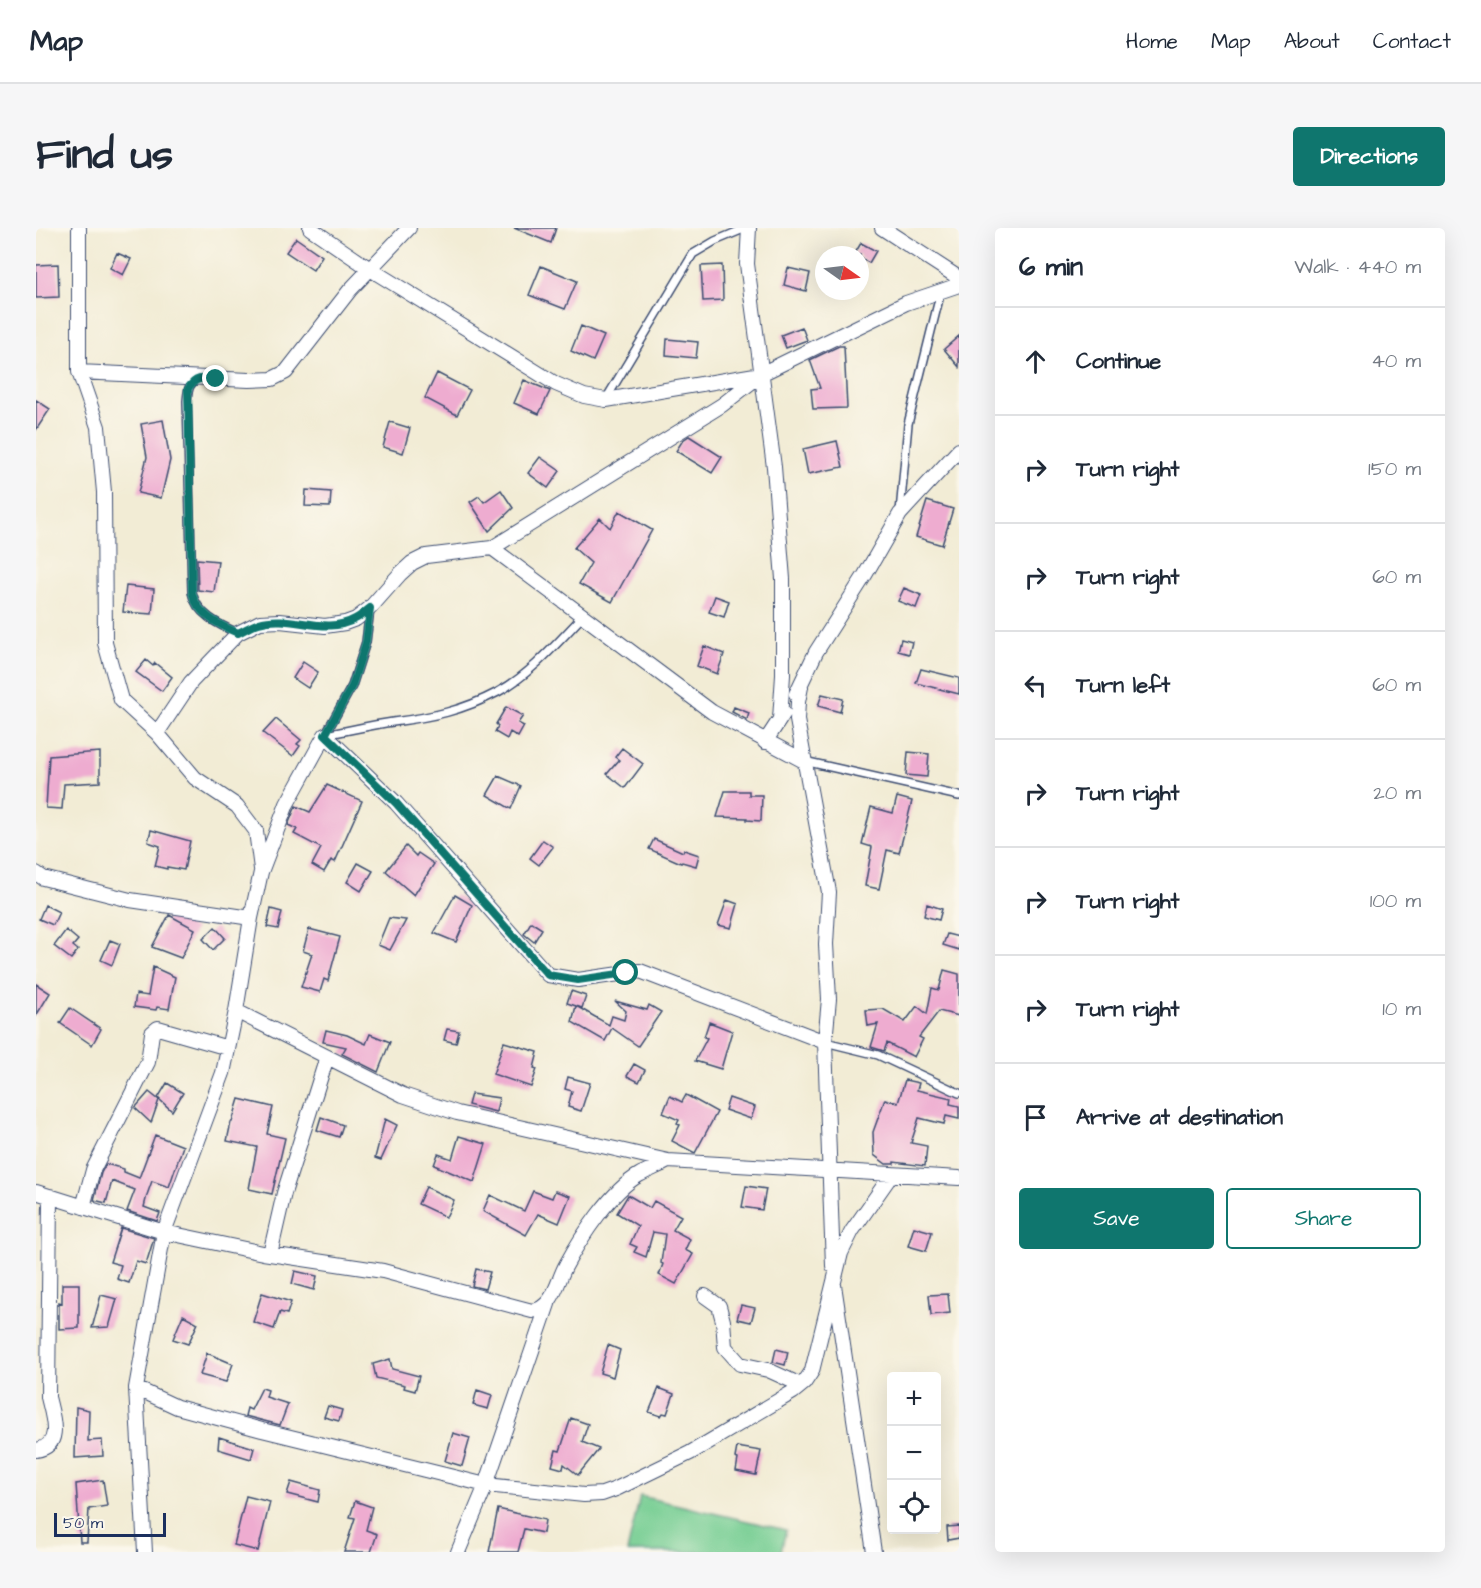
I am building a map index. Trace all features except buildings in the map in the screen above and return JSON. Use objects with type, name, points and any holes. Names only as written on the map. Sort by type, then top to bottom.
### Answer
[{"type":"street","points":[[79,228],[79,372],[98,427],[103,475],[105,643],[121,700],[157,733],[195,778],[237,806],[256,831],[261,872]]},
{"type":"street","points":[[310,228],[370,269],[556,384],[584,396],[606,400],[763,373]]},
{"type":"street","points":[[79,372],[249,381],[272,379],[286,372],[350,290],[409,228]]},
{"type":"street","points":[[747,228],[747,264],[763,373],[777,498],[783,579],[783,675],[780,719]]},
{"type":"street","points":[[882,228],[959,278]]},
{"type":"street","points":[[157,733],[191,682],[238,633],[260,622],[280,621],[325,626],[356,619],[370,608],[400,574],[419,560],[434,555],[492,548],[722,405],[763,373],[906,303],[959,285]]},
{"type":"street","points":[[765,742],[801,687],[816,652],[865,575],[900,514],[959,450]]},
{"type":"street","points":[[492,548],[712,712],[804,761]]},
{"type":"street","points":[[801,687],[797,720],[829,892],[826,944],[829,999],[825,1042],[833,1278],[874,1552]]},
{"type":"street","points":[[145,1552],[136,1388],[164,1232],[223,1073],[261,872],[286,804],[325,735],[396,803],[548,975],[578,980],[640,971],[825,1042]]},
{"type":"street","points":[[36,873],[43,878],[130,900],[251,918]]},
{"type":"street","points":[[236,1011],[403,1095],[457,1113],[668,1161],[959,1178]]},
{"type":"street","points":[[83,1207],[93,1170],[148,1062],[152,1033],[158,1028],[228,1048]]},
{"type":"street","points":[[270,1254],[284,1193],[327,1057]]},
{"type":"street","points":[[458,1552],[486,1485],[548,1304],[565,1267],[584,1233],[622,1188],[638,1175],[668,1161]]},
{"type":"street","points":[[136,1388],[177,1407],[486,1485],[584,1495],[602,1494],[690,1453],[801,1385],[812,1371],[833,1278],[841,1253],[852,1231],[892,1174]]},
{"type":"street","points":[[36,1192],[164,1232],[270,1254],[383,1271],[532,1311],[548,1304]]},
{"type":"street","points":[[36,1450],[47,1447],[56,1429],[42,1395],[50,1196]]},
{"type":"street","points":[[705,1296],[719,1306],[725,1347],[740,1364],[768,1370],[801,1385]]},
{"type":"lane","points":[[606,400],[693,254],[715,241],[747,228]]},
{"type":"lane","points":[[900,514],[908,424],[941,291]]},
{"type":"lane","points":[[200,378],[193,381],[188,389],[187,401],[192,592],[196,604],[208,618],[238,633]]},
{"type":"lane","points":[[325,735],[352,686],[366,642],[370,608]]},
{"type":"lane","points":[[325,735],[435,716],[453,711],[499,691],[538,662],[583,616]]},
{"type":"lane","points":[[804,761],[959,796]]},
{"type":"lane","points":[[825,1042],[878,1055],[904,1065],[959,1093]]},
{"type":"green space","points":[[640,1496],[786,1530],[781,1552],[627,1552]]},
{"type":"route","points":[[216,379],[200,378],[193,381],[188,389],[192,592],[196,604],[208,618],[238,633],[260,622],[302,622],[325,626],[345,623],[356,619],[370,608],[366,642],[352,686],[325,735],[396,803],[548,975],[578,980],[626,973]]}]
